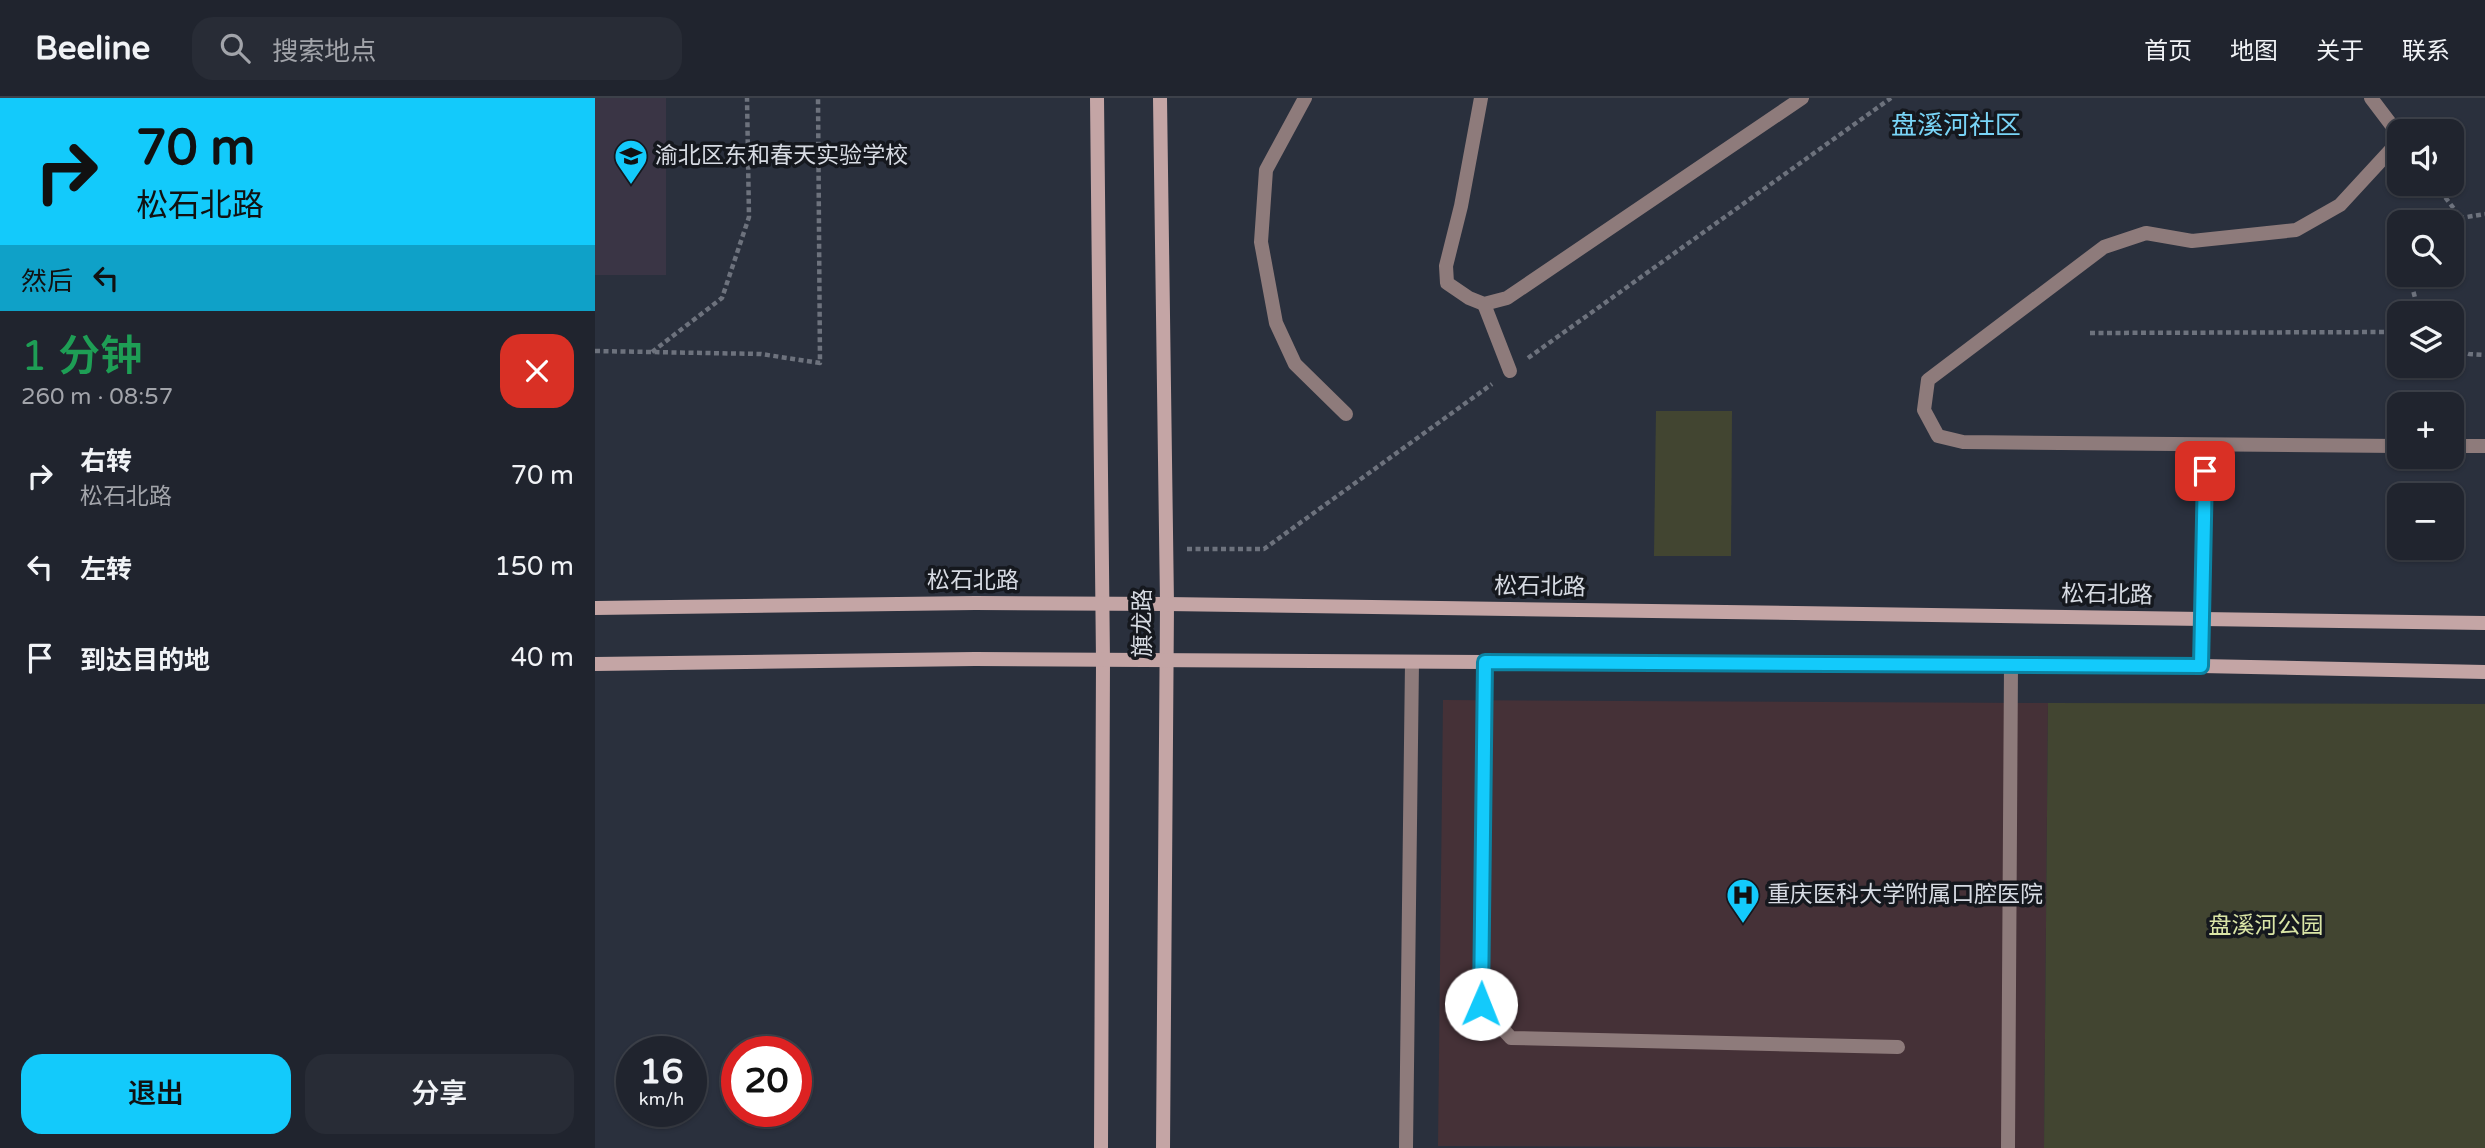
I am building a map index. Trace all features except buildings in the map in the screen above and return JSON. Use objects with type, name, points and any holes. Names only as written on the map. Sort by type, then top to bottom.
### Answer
[{"type":"main road","points":[[1097,98],[1103,661],[1101,1148]]},
{"type":"main road","name":"旗龙路","points":[[1160,98],[1167,604],[1163,1148]]},
{"type":"main road","name":"松石北路","points":[[595,608],[975,603],[1167,604],[2485,623]]},
{"type":"main road","points":[[595,664],[975,659],[2201,666],[2485,672]]},
{"type":"lane","points":[[1305,98],[1266,170],[1261,242],[1276,323],[1295,364],[1346,414]]},
{"type":"lane","points":[[1481,98],[1461,206],[1445,266],[1447,283],[1469,298],[1484,304],[1507,298],[1802,98]]},
{"type":"lane","points":[[2371,98],[2387,119]]},
{"type":"lane","points":[[2387,154],[2340,205],[2296,230],[2192,242],[2146,233],[2104,247],[1928,380],[1924,410],[1938,436],[1963,442],[2387,446]]},
{"type":"lane","points":[[1484,304],[1510,372]]},
{"type":"lane","points":[[2201,666],[2205,446]]},
{"type":"lane","points":[[2464,446],[2485,446]]},
{"type":"lane","points":[[1406,1148],[1412,662]]},
{"type":"lane","points":[[1485,662],[1481,1004],[1511,1038],[1898,1047]]},
{"type":"lane","points":[[2008,1148],[2011,665]]},
{"type":"path","points":[[652,352],[722,298],[749,217],[747,98]]},
{"type":"path","points":[[595,351],[761,354],[820,363],[818,98]]},
{"type":"path","points":[[1165,549],[1263,549],[1891,98]]},
{"type":"path","points":[[2444,196],[2455,210]]},
{"type":"path","points":[[2464,218],[2485,214]]},
{"type":"path","points":[[2090,333],[2387,332]]},
{"type":"path","points":[[2464,352],[2485,355]]},
{"type":"shaded area","name":"渝北区东和春天实验学校","points":[[595,98],[666,98],[666,275],[595,275]]},
{"type":"shaded area","name":"重庆医科大学附属口腔医院","points":[[1443,700],[2048,703],[2044,1148],[1438,1146]]},
{"type":"green space","points":[[1656,411],[1732,411],[1731,556],[1654,556]]},
{"type":"green space","name":"盘溪河公园","points":[[2048,703],[2485,704],[2485,1148],[2044,1148]]},
{"type":"place","name":"渝北区东和春天实验学校","points":[[631,186]]},
{"type":"place","name":"重庆医科大学附属口腔医院","points":[[1743,925]]},
{"type":"district","name":"盘溪河社区","points":[[1956,125]]},
{"type":"route","points":[[1481,1004],[1485,662],[2201,666],[2205,471]]}]
